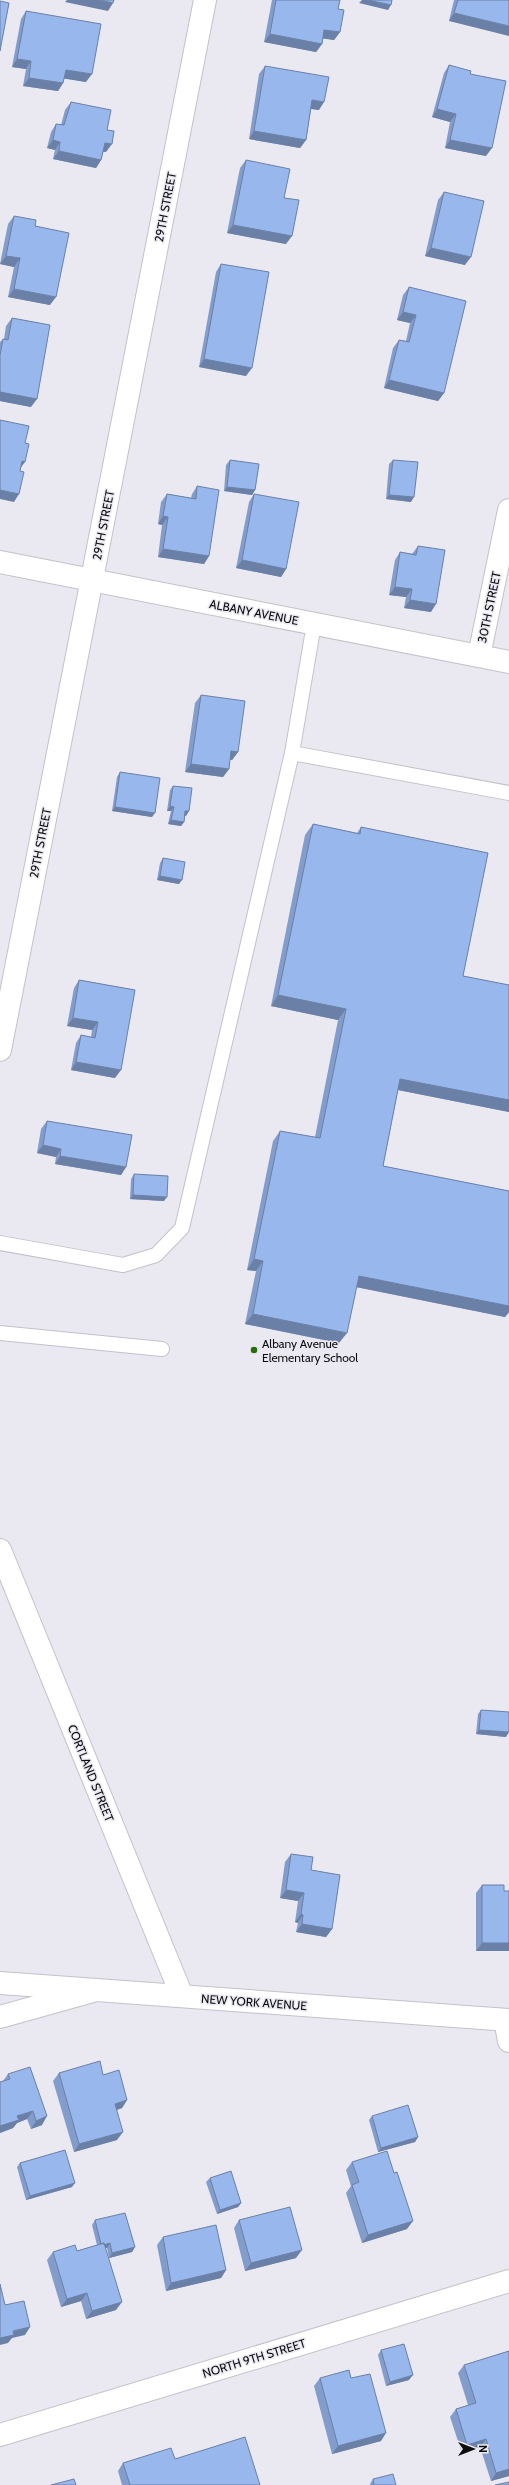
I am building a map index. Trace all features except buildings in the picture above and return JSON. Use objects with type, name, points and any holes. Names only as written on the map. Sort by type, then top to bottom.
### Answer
[{"type":"street","name":"29TH STREET","points":[[0,1050],[205,0]]},
{"type":"street","name":"30TH STREET","points":[[479,656],[509,510]]},
{"type":"street","name":"ALBANY AVENUE","points":[[0,562],[509,662]]},
{"type":"street","name":"CORTLAND STREET","points":[[0,1550],[182,1996]]},
{"type":"street","name":"NEW YORK AVENUE","points":[[0,1983],[507,2020]]},
{"type":"street","points":[[0,2017],[98,1990]]},
{"type":"street","points":[[507,2020],[509,2041]]},
{"type":"street","name":"NORTH 9TH STREET","points":[[0,2435],[509,2281]]},
{"type":"lane","points":[[0,1243],[123,1265],[156,1255],[182,1228],[292,753],[314,624]]},
{"type":"lane","points":[[292,753],[509,793]]},
{"type":"lane","points":[[0,1332],[162,1349]]},
{"type":"place","name":"Albany Avenue Elementary School","points":[[254,1350]]}]
